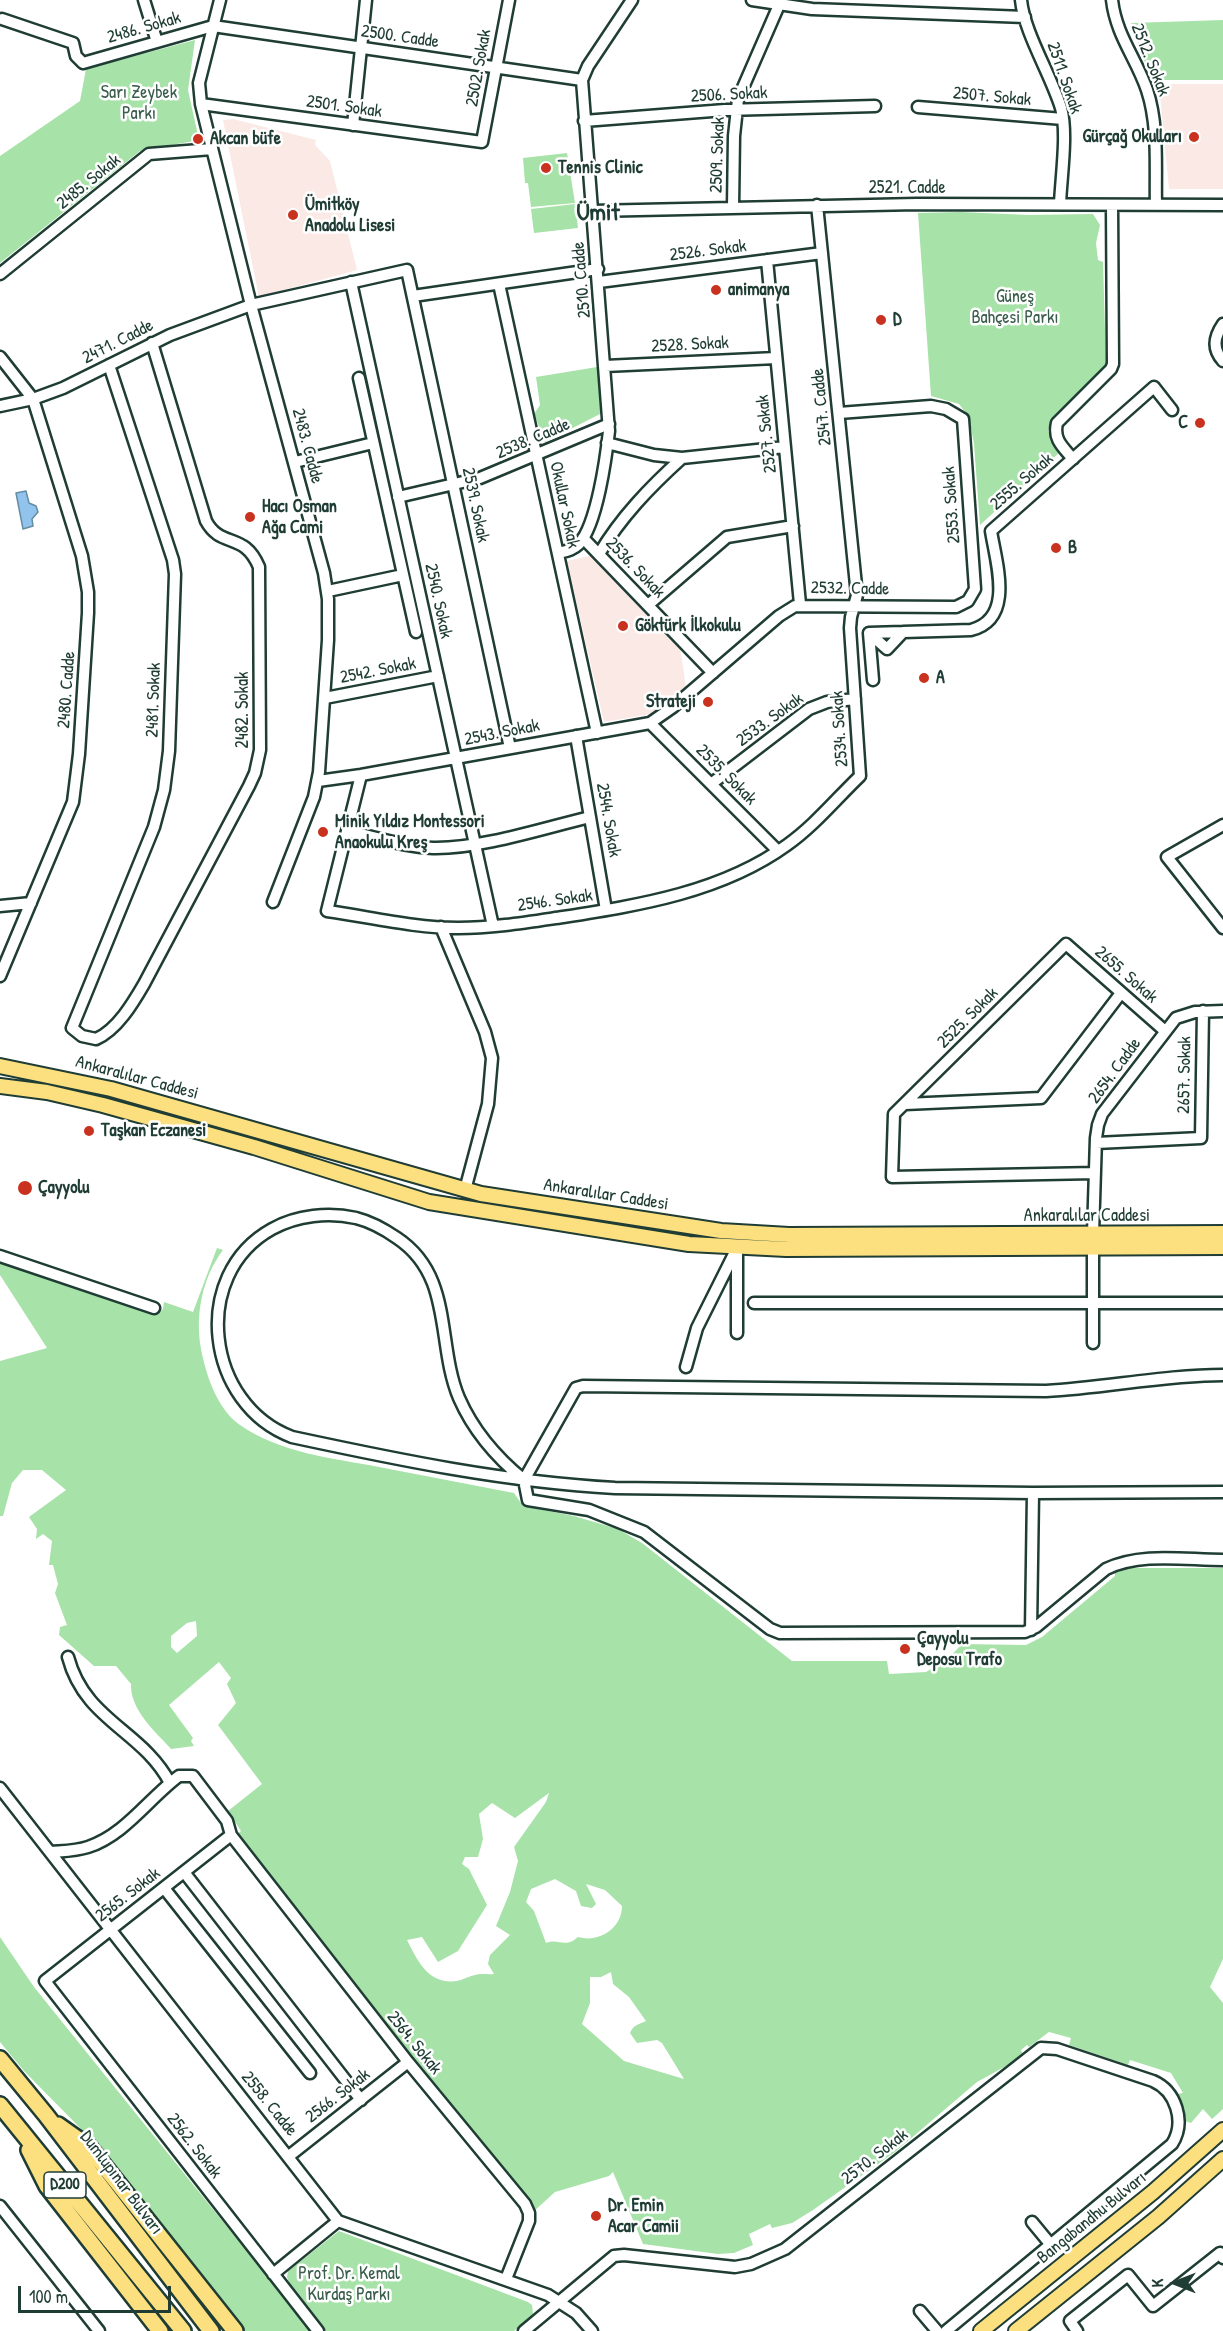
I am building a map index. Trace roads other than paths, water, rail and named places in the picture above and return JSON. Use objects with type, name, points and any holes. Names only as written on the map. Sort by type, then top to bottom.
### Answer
[{"type":"highway","name":"Dumlupınar Bulvarı","points":[[0,2059],[46,2115],[211,2331]]},
{"type":"highway","name":"D200","points":[[0,2104],[183,2331]]},
{"type":"highway","points":[[46,2115],[89,2147],[235,2331]]},
{"type":"highway","points":[[19,2129],[47,2186],[160,2331]]},
{"type":"main road","name":"Ankaralılar Caddesi","points":[[0,1066],[129,1093],[465,1190],[505,1198],[744,1233],[1093,1240],[1223,1246]]},
{"type":"main road","name":"Ankaralılar Caddesi","points":[[0,1086],[67,1096],[126,1111],[254,1147],[413,1198],[459,1209],[689,1244],[737,1248],[1093,1240],[1223,1233]]},
{"type":"main road","points":[[126,1111],[129,1093]]},
{"type":"main road","points":[[459,1209],[465,1190]]},
{"type":"main road","name":"Bangabandhu Bulvarı","points":[[981,2331],[1153,2192],[1223,2130]]},
{"type":"main road","points":[[1016,2331],[1158,2217],[1223,2159]]},
{"type":"street","points":[[144,0],[157,42]]},
{"type":"street","name":"2483. Cadde","points":[[220,0],[199,83],[201,104],[251,305],[295,462],[327,591],[328,640],[318,781],[273,902]]},
{"type":"street","points":[[353,125],[366,0]]},
{"type":"street","name":"2502. Sokak","points":[[482,142],[509,0]]},
{"type":"street","points":[[582,80],[588,66],[632,0]]},
{"type":"street","points":[[752,0],[812,9],[1025,17]]},
{"type":"street","name":"2511. Sokak","points":[[1021,0],[1025,17],[1063,119],[1060,204]]},
{"type":"street","name":"2512. Sokak","points":[[1112,0],[1121,35],[1146,88],[1153,112],[1156,205]]},
{"type":"street","name":"2509. Sokak","points":[[733,207],[736,110],[741,87],[778,5]]},
{"type":"street","name":"2486. Sokak","points":[[2,19],[73,43],[76,56],[83,63],[213,26]]},
{"type":"street","name":"2500. Cadde","points":[[213,26],[582,80]]},
{"type":"street","name":"2510. Cadde","points":[[582,80],[609,424],[596,502],[583,538]]},
{"type":"street","name":"2501. Sokak","points":[[201,104],[482,142]]},
{"type":"street","name":"2506. Sokak","points":[[584,122],[736,110],[875,106]]},
{"type":"street","name":"2507. Sokak","points":[[918,107],[1063,119]]},
{"type":"street","name":"2485. Sokak","points":[[0,274],[149,154],[212,148]]},
{"type":"street","name":"2521. Cadde","points":[[592,211],[817,205],[1223,205]]},
{"type":"street","name":"2547. Cadde","points":[[817,205],[857,595],[855,606]]},
{"type":"street","points":[[1074,459],[1057,441],[1057,423],[1111,369],[1113,364],[1112,205]]},
{"type":"street","name":"2526. Sokak","points":[[599,282],[822,253]]},
{"type":"street","name":"2527. Sokak","points":[[767,260],[800,604]]},
{"type":"street","points":[[412,296],[598,269]]},
{"type":"street","name":"2539. Sokak","points":[[351,282],[407,270],[510,748]]},
{"type":"street","points":[[251,305],[351,282]]},
{"type":"street","name":"2540. Sokak","points":[[351,282],[493,926]]},
{"type":"street","name":"Okullar Sokak","points":[[500,284],[597,733]]},
{"type":"street","name":"2471. Cadde","points":[[0,406],[33,399],[63,388],[153,343],[251,305]]},
{"type":"street","points":[[1223,324],[1217,335],[1215,346],[1216,353],[1223,361]]},
{"type":"street","name":"2482. Sokak","points":[[72,1028],[82,1036],[89,1038],[102,1036],[134,1001],[249,786],[259,757],[259,567],[249,548],[219,537],[211,531],[206,522],[153,343]]},
{"type":"street","points":[[0,357],[33,399]]},
{"type":"street","name":"2528. Sokak","points":[[605,366],[776,358]]},
{"type":"street","name":"2481. Sokak","points":[[72,1028],[154,827],[164,790],[169,751],[175,574],[173,560],[109,365]]},
{"type":"street","points":[[359,378],[416,632]]},
{"type":"street","name":"2555. Sokak","points":[[869,633],[971,630],[987,622],[996,610],[1000,597],[992,531],[1154,387],[1172,410]]},
{"type":"street","name":"2480. Cadde","points":[[0,976],[72,802],[80,754],[88,592],[81,556],[33,399]]},
{"type":"street","name":"2553. Sokak","points":[[839,412],[931,406],[946,409],[963,419],[975,590]]},
{"type":"street","name":"2538. Cadde","points":[[399,497],[492,474],[609,424]]},
{"type":"street","points":[[295,462],[373,443]]},
{"type":"street","points":[[607,443],[654,455],[682,458],[785,447]]},
{"type":"street","points":[[599,554],[624,517],[682,458]]},
{"type":"street","points":[[648,605],[726,537],[793,526]]},
{"type":"street","points":[[558,553],[573,549],[583,538]]},
{"type":"street","name":"2536. Sokak","points":[[583,538],[713,673]]},
{"type":"street","points":[[395,542],[408,540]]},
{"type":"street","points":[[327,591],[403,575]]},
{"type":"street","name":"2532. Cadde","points":[[650,723],[674,707],[785,611],[800,604],[956,607],[968,602],[975,590]]},
{"type":"street","name":"2534. Sokak","points":[[778,851],[797,837],[860,776],[850,628],[850,617],[855,606]]},
{"type":"street","points":[[869,633],[887,649],[903,632]]},
{"type":"street","points":[[869,633],[873,680]]},
{"type":"street","name":"2542. Sokak","points":[[325,698],[438,676]]},
{"type":"street","name":"2533. Sokak","points":[[711,784],[809,709],[827,702],[855,699]]},
{"type":"street","name":"2543. Sokak","points":[[318,781],[361,776],[650,723]]},
{"type":"street","name":"2535. Sokak","points":[[650,723],[778,851]]},
{"type":"street","name":"2544. Sokak","points":[[576,736],[606,910]]},
{"type":"street","points":[[361,776],[347,831],[424,847],[475,844],[590,817]]},
{"type":"street","points":[[1223,825],[1167,857],[1223,928]]},
{"type":"street","name":"2546. Sokak","points":[[347,831],[327,911],[441,927],[493,926],[650,902],[693,890],[744,870],[778,851]]},
{"type":"street","points":[[0,906],[31,903]]},
{"type":"street","points":[[441,927],[484,1032],[492,1058],[488,1104],[465,1190]]},
{"type":"street","name":"2655. Sokak","points":[[1065,944],[1165,1031]]},
{"type":"street","name":"2525. Sokak","points":[[1065,944],[894,1114],[892,1177],[1095,1173]]},
{"type":"street","points":[[905,1104],[1041,1098],[1121,993]]},
{"type":"street","name":"2654. Cadde","points":[[1094,1343],[1093,1240],[1096,1143],[1102,1114],[1176,1018],[1203,1011],[1223,1011]]},
{"type":"street","name":"2657. Sokak","points":[[1096,1143],[1201,1138],[1203,1011]]},
{"type":"street","points":[[1223,1492],[1033,1493],[615,1488],[556,1485],[524,1480],[433,1467],[303,1440],[279,1433],[263,1423],[248,1409],[237,1394],[225,1370],[218,1328],[219,1304],[227,1280],[238,1260],[249,1247],[272,1229],[284,1224],[316,1215],[354,1217],[370,1222],[401,1240],[415,1251],[435,1288],[442,1313],[453,1377],[462,1404],[473,1424],[489,1445],[524,1480],[528,1500],[589,1510],[644,1532],[770,1629],[780,1633],[1031,1630],[1106,1569],[1117,1564],[1136,1560],[1223,1560]]},
{"type":"street","points":[[737,1248],[737,1333]]},
{"type":"street","points":[[686,1367],[697,1328],[737,1248]]},
{"type":"street","points":[[0,1256],[154,1308]]},
{"type":"street","points":[[754,1303],[1223,1303]]},
{"type":"street","points":[[524,1480],[576,1388],[583,1386],[1046,1391],[1088,1389],[1156,1379],[1223,1375]]},
{"type":"street","points":[[1031,1630],[1033,1493]]},
{"type":"street","points":[[51,1852],[87,1847],[102,1840],[130,1820],[170,1783],[148,1752],[90,1702],[79,1686],[68,1657]]},
{"type":"street","name":"2564. Sokak","points":[[170,1783],[179,1776],[193,1776],[227,1821],[231,1835],[408,2062],[528,2208],[529,2221],[506,2279]]},
{"type":"street","name":"2558. Cadde","points":[[0,1788],[338,2221]]},
{"type":"street","name":"2565. Sokak","points":[[45,1980],[231,1835]]},
{"type":"street","points":[[184,1872],[361,2100]]},
{"type":"street","points":[[164,1888],[310,2073]]},
{"type":"street","name":"2562. Sokak","points":[[45,1980],[318,2331]]},
{"type":"street","name":"2570. Sokak","points":[[561,2301],[618,2255],[735,2267],[751,2264],[785,2249],[1041,2048],[1057,2049],[1160,2084],[1167,2090],[1175,2104],[1178,2127],[1172,2144],[1051,2245]]},
{"type":"street","name":"2566. Sokak","points":[[289,2156],[408,2062]]},
{"type":"street","points":[[0,2206],[99,2331]]},
{"type":"street","points":[[273,2274],[338,2221],[506,2279],[561,2301],[592,2331]]},
{"type":"street","points":[[946,2331],[1051,2245],[1032,2222]]},
{"type":"street","points":[[1077,2331],[1070,2321],[1128,2276],[1153,2306],[1220,2253],[1223,2258]]},
{"type":"street","points":[[524,2331],[561,2301]]},
{"type":"street","points":[[920,2311],[937,2331]]},
{"type":"water","points":[[26,491],[29,503],[36,506],[38,512],[32,519],[33,526],[23,529],[16,493]]},
{"type":"place","name":"Gürçağ Okulları","points":[[1194,137]]},
{"type":"place","name":"Akcan büfe","points":[[198,139]]},
{"type":"place","name":"Tennis Clinic","points":[[546,168]]},
{"type":"place","name":"Ümitköy Anadolu Lisesi","points":[[293,215]]},
{"type":"place","name":"animanya","points":[[716,290]]},
{"type":"place","name":"D","points":[[881,320]]},
{"type":"place","name":"C","points":[[1200,423]]},
{"type":"place","name":"Hacı Osman Ağa Cami","points":[[250,517]]},
{"type":"place","name":"B","points":[[1056,548]]},
{"type":"place","name":"Göktürk İlkokulu","points":[[623,626]]},
{"type":"place","name":"A","points":[[924,678]]},
{"type":"place","name":"Strateji","points":[[708,702]]},
{"type":"place","name":"Minik Yıldız Montessori Anaokulu Kreş","points":[[323,832]]},
{"type":"place","name":"Taşkan Eczanesi","points":[[89,1131]]},
{"type":"place","name":"Çayyolu","points":[[25,1188]]},
{"type":"place","name":"Çayyolu Deposu Trafo","points":[[905,1649]]},
{"type":"place","name":"Dr. Emin Acar Camii","points":[[596,2216]]},
{"type":"district","name":"Ümit","points":[[598,214]]},
{"type":"park label","name":"Sarı Zeybek Parkı","points":[[139,103]]},
{"type":"park label","name":"Güneş Bahçesi Parkı","points":[[1015,307]]},
{"type":"park label","name":"Prof. Dr. Kemal Kurdaş Parkı","points":[[349,2284]]}]
